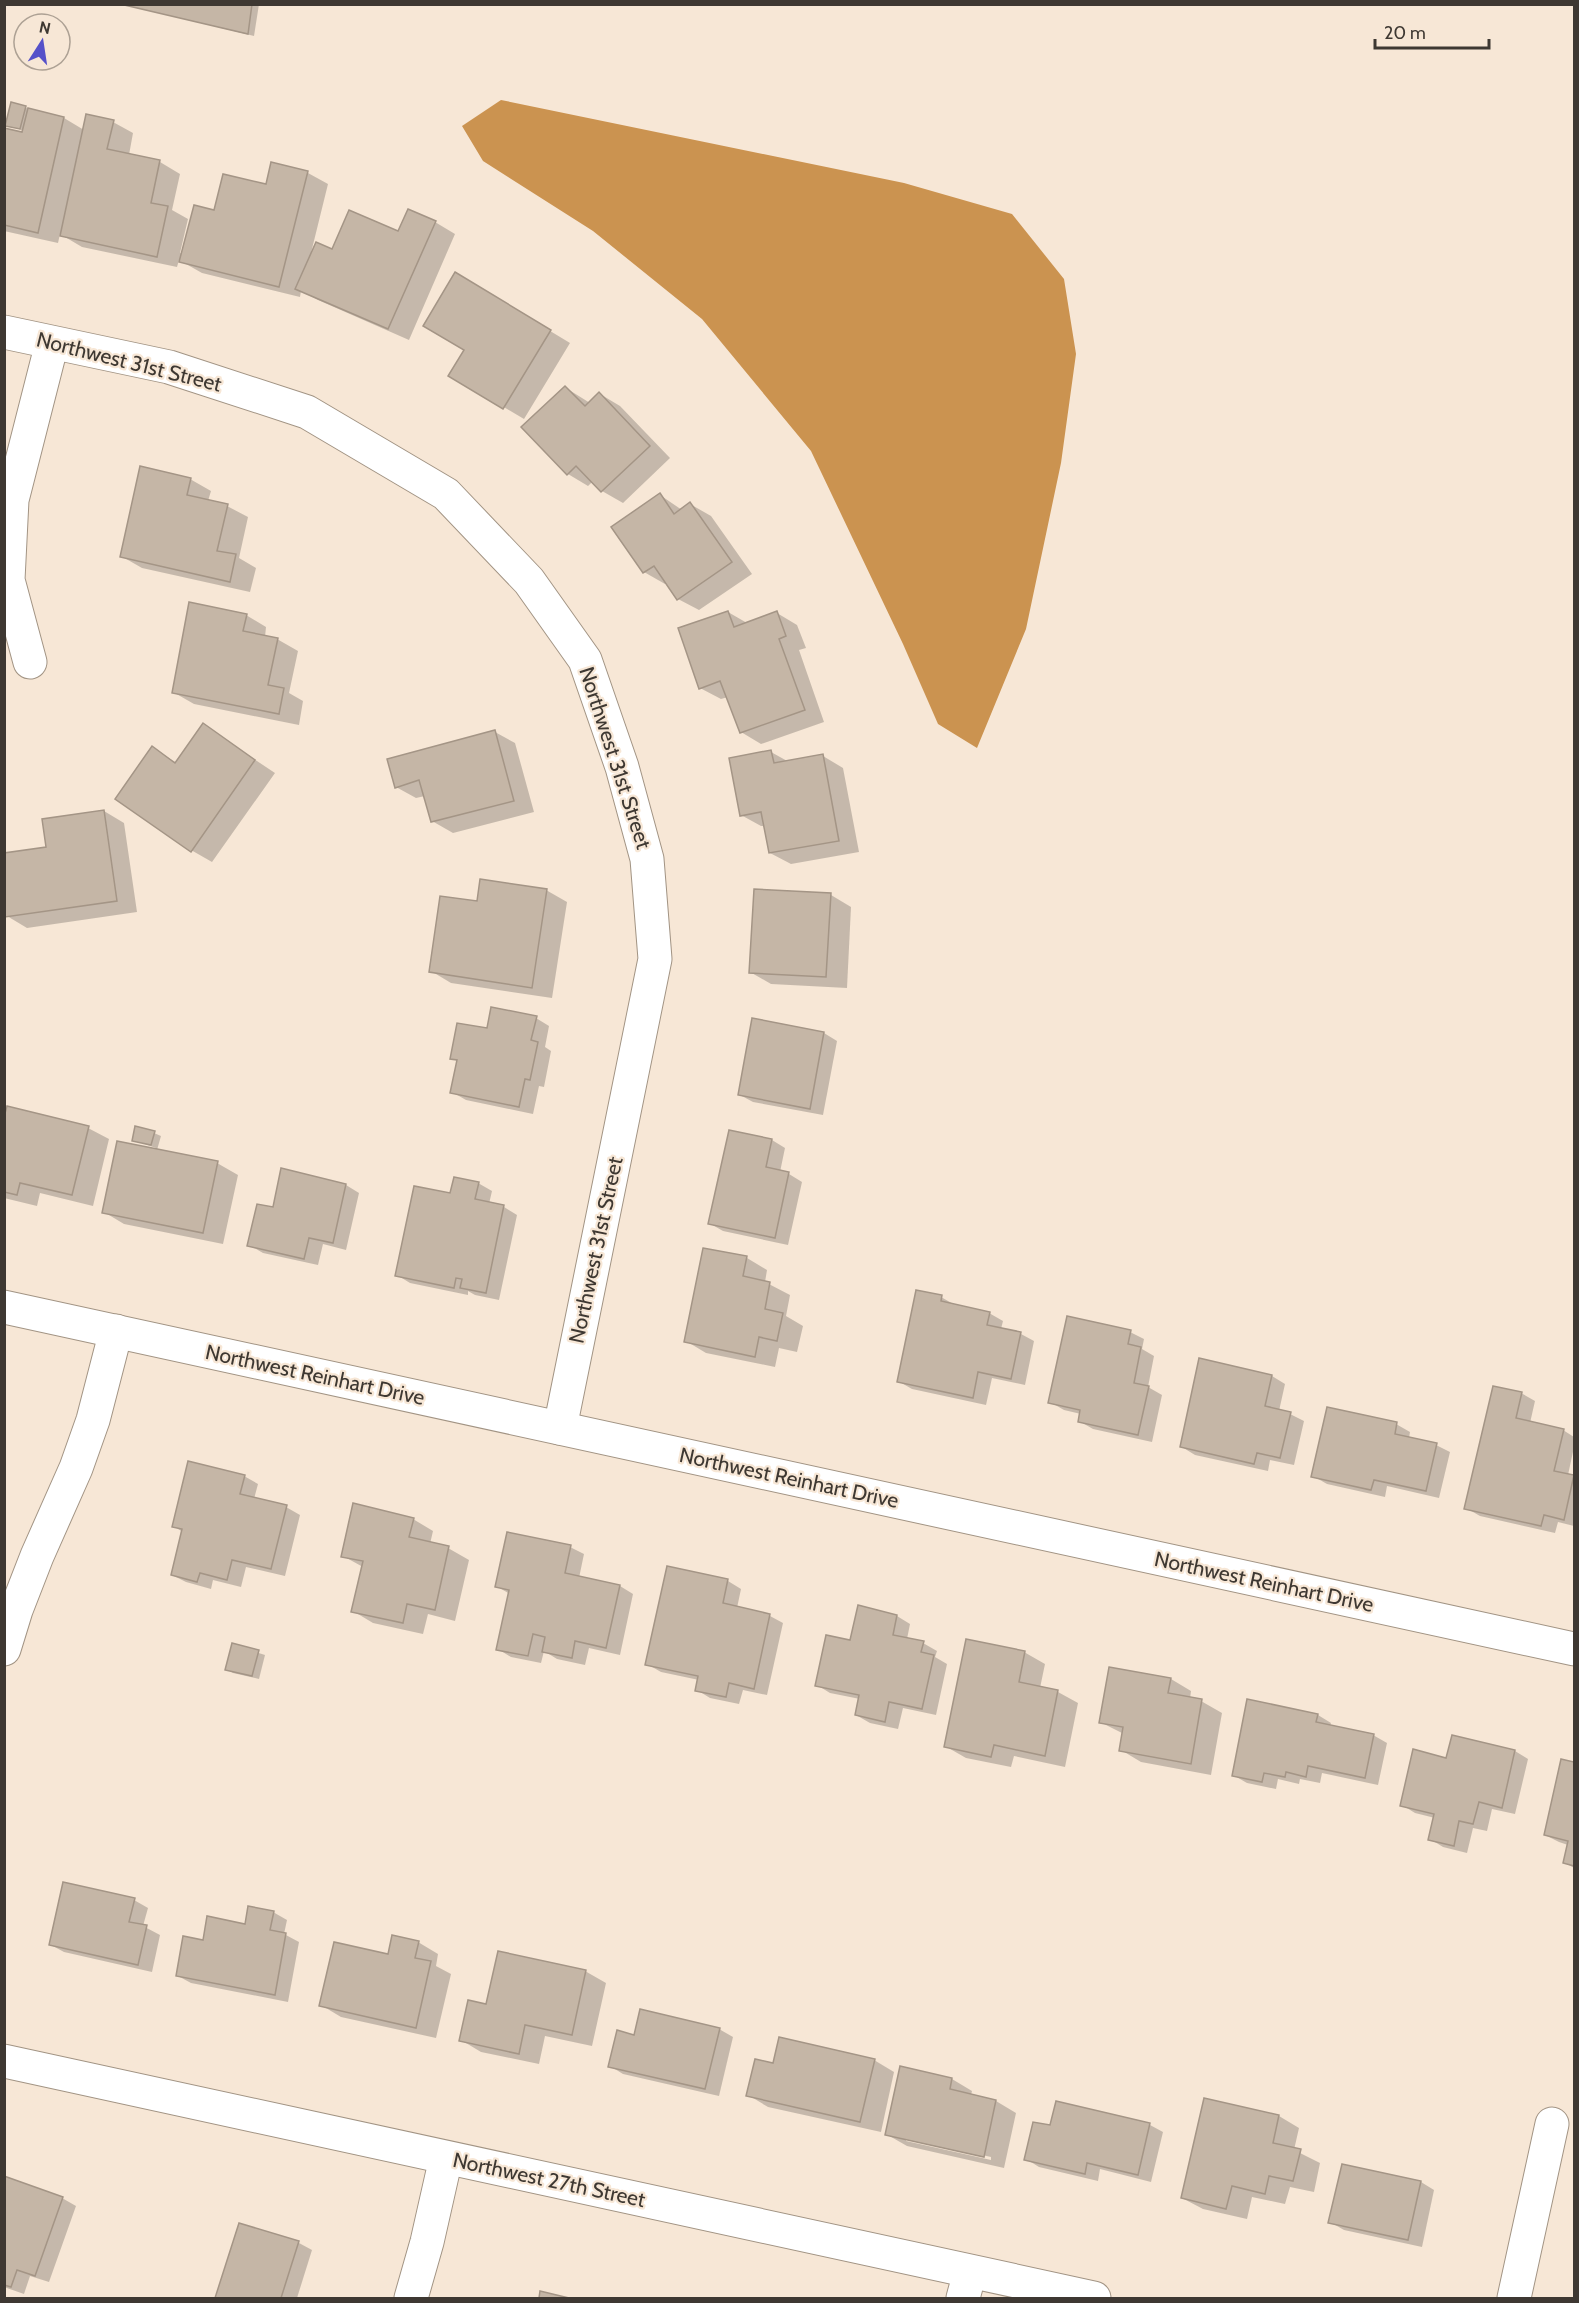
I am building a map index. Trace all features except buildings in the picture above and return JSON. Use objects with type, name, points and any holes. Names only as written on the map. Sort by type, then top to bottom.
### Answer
[{"type":"street","name":"Northwest 31st Street","points":[[4,332],[169,368],[308,412],[446,494],[529,581],[585,660],[622,767],[647,859],[655,959],[560,1428]]},
{"type":"street","points":[[30,662],[8,580],[12,500],[52,343]]},
{"type":"street","name":"Northwest Reinhart Drive","points":[[4,1307],[1575,1649]]},
{"type":"street","points":[[4,1649],[36,1556],[76,1468],[93,1420],[116,1331]]},
{"type":"street","name":"Northwest 27th Street","points":[[4,2061],[446,2158],[967,2285],[1094,2298]]},
{"type":"street","points":[[1514,2298],[1552,2124]]},
{"type":"street","points":[[411,2298],[427,2242],[446,2158]]},
{"type":"shaded area","points":[[501,100],[904,183],[1012,214],[1064,279],[1076,354],[1061,463],[1026,629],[977,748],[938,724],[903,644],[811,451],[702,319],[593,231],[483,161],[462,126]]}]
